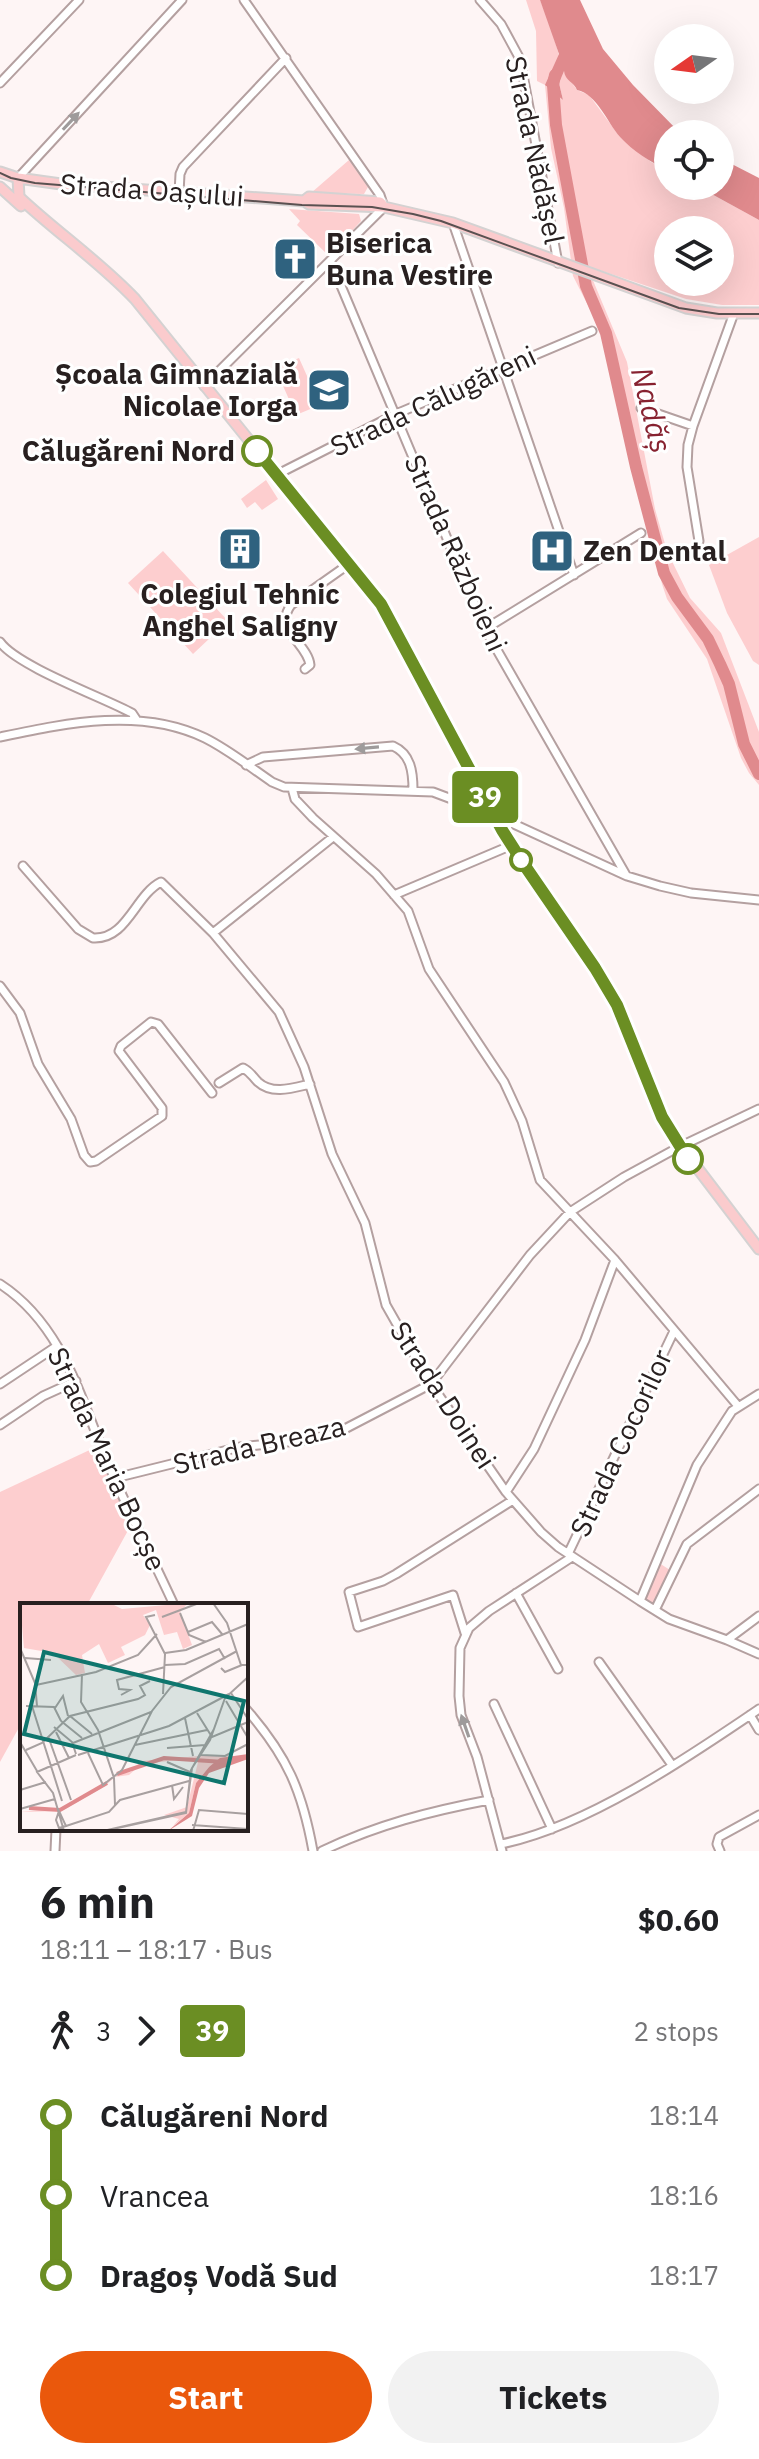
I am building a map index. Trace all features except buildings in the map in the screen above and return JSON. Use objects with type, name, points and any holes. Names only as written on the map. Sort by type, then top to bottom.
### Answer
[{"type":"main road","name":"Strada Oașului","points":[[4,173],[18,178],[179,193],[304,201],[309,197],[380,202],[384,207],[453,223],[686,308],[759,313]]},
{"type":"main road","points":[[4,173],[3,190],[31,211]]},
{"type":"main road","points":[[18,178],[18,196],[31,211],[125,289],[387,614],[492,811],[503,823],[512,845],[617,1005],[662,1117],[679,1147],[759,1249]]},
{"type":"street","points":[[0,83],[79,0]]},
{"type":"street","points":[[18,178],[182,0]]},
{"type":"street","points":[[204,386],[384,207],[380,195],[244,0]]},
{"type":"street","name":"Strada Nădășel","points":[[480,0],[501,24],[520,59],[562,264]]},
{"type":"street","points":[[179,193],[183,167],[286,58]]},
{"type":"street","points":[[453,223],[574,575]]},
{"type":"street","name":"Strada Războieni","points":[[331,262],[485,629],[627,876]]},
{"type":"street","points":[[699,541],[687,467],[688,445],[734,313]]},
{"type":"street","name":"Strada Călugăreni","points":[[276,475],[396,414],[592,331]]},
{"type":"street","points":[[641,408],[693,426]]},
{"type":"street","points":[[485,629],[641,533]]},
{"type":"street","points":[[305,669],[310,665],[310,659],[291,634],[286,612],[291,605],[349,564]]},
{"type":"street","points":[[0,642],[35,668],[132,713],[136,719]]},
{"type":"street","points":[[0,737],[83,723],[136,719],[204,738],[277,785],[292,788],[413,790],[443,794],[492,811]]},
{"type":"street","points":[[246,765],[263,757],[393,746],[401,749],[410,763],[413,790]]},
{"type":"street","points":[[292,788],[295,799],[376,874],[413,920],[426,962],[437,983],[504,1082],[522,1121],[540,1180],[615,1260],[738,1406]]},
{"type":"street","points":[[503,823],[627,876],[660,886],[691,893],[759,900]]},
{"type":"street","points":[[213,933],[333,837]]},
{"type":"street","points":[[394,895],[512,845]]},
{"type":"street","name":"Strada Doinei","points":[[23,866],[78,929],[93,938],[111,935],[161,882],[213,933],[279,1012],[310,1084],[332,1154],[365,1223],[384,1299],[431,1384],[506,1492],[541,1532],[570,1556],[640,1601],[689,1627],[759,1654]]},
{"type":"street","points":[[0,986],[20,1013],[38,1064],[71,1119],[84,1155],[90,1162],[162,1116],[162,1108],[119,1051],[151,1022],[158,1024],[212,1093]]},
{"type":"street","points":[[219,1083],[243,1068],[261,1084],[272,1088],[288,1089],[310,1084]]},
{"type":"street","name":"Strada Breaza","points":[[115,1478],[240,1447],[335,1434],[431,1384],[530,1255],[570,1212],[624,1177],[679,1147],[759,1109]]},
{"type":"street","points":[[506,1492],[534,1449],[585,1340],[615,1260]]},
{"type":"street","name":"Strada Maria Bocșe","points":[[0,1284],[34,1313],[76,1381],[115,1478],[173,1603]]},
{"type":"street","points":[[0,1298],[10,1291]]},
{"type":"street","name":"Strada Cocorilor","points":[[465,1633],[489,1611],[570,1556],[674,1331]]},
{"type":"street","points":[[0,1384],[57,1346]]},
{"type":"street","points":[[0,1425],[43,1396],[76,1381]]},
{"type":"street","points":[[640,1601],[692,1473],[726,1419],[738,1406],[759,1394]]},
{"type":"street","points":[[655,1610],[687,1544],[759,1489]]},
{"type":"street","points":[[513,1500],[396,1574],[349,1592],[358,1627],[453,1595],[465,1633],[460,1648],[460,1709],[501,1848],[603,1805],[759,1709]]},
{"type":"street","points":[[516,1593],[558,1669]]},
{"type":"street","points":[[727,1640],[759,1616]]},
{"type":"street","points":[[599,1662],[672,1765]]},
{"type":"street","points":[[494,1704],[552,1829]]},
{"type":"street","points":[[248,1712],[291,1772],[304,1806],[313,1851]]},
{"type":"street","points":[[750,1715],[759,1730]]},
{"type":"street","points":[[322,1851],[385,1824],[489,1800]]},
{"type":"street","points":[[720,1851],[717,1844],[719,1837],[759,1815]]},
{"type":"street","points":[[55,1851],[56,1831]]},
{"type":"shaded area","points":[[526,0],[540,0],[559,56],[546,86],[563,100],[559,83],[563,70],[577,90],[589,95],[620,137],[654,163],[654,200],[723,200],[759,220],[759,305],[722,305],[677,296],[734,296],[734,216],[654,216],[654,288],[587,266],[627,362],[655,509],[667,551],[690,598],[721,633],[759,732],[759,785],[741,758],[707,659],[667,599],[662,584],[625,436],[605,339],[573,276],[564,208],[551,148],[545,85],[537,81],[536,31]]},
{"type":"shaded area","points":[[540,0],[580,0],[603,49],[667,120],[654,120],[654,162],[625,142],[596,103],[577,90],[564,71],[559,83],[563,100],[545,85],[559,54]]},
{"type":"shaded area","points":[[349,160],[368,187],[364,194],[311,193]]},
{"type":"shaded area","points":[[734,165],[759,178],[759,220],[723,200],[734,200]]},
{"type":"shaded area","points":[[289,209],[359,214],[361,221],[329,256],[297,225],[300,221]]},
{"type":"shaded area","points":[[299,358],[320,405],[296,415],[275,368]]},
{"type":"shaded area","points":[[266,480],[278,499],[262,510],[255,502],[247,508],[241,499]]},
{"type":"shaded area","points":[[759,537],[759,665],[753,661],[727,613],[709,565]]},
{"type":"shaded area","points":[[163,551],[228,621],[193,654],[128,583]]},
{"type":"shaded area","points":[[96,1447],[131,1525],[88,1603],[20,1603],[20,1726],[0,1762],[0,1492]]},
{"type":"shaded area","points":[[659,1563],[670,1570],[654,1606],[644,1600]]},
{"type":"waterway","name":"Nadăș","points":[[555,75],[556,125],[586,286],[606,333],[664,573],[677,597],[708,639],[720,664],[729,684],[744,744],[759,774]]},
{"type":"tram line","points":[[0,173],[35,183],[302,205],[372,207],[413,214],[441,221],[679,308],[719,314],[759,314]]},
{"type":"bus line","name":"39","points":[[257,451],[381,604],[502,830],[617,1005],[662,1117],[688,1159]]},
{"type":"place","name":"Biserica Buna Vestire","points":[[295,259]]},
{"type":"place","name":"Școala Gimnazială Nicolae Iorga","points":[[329,390]]},
{"type":"place","name":"Călugăreni Nord","points":[[257,451]]},
{"type":"place","name":"Colegiul Tehnic Anghel Saligny","points":[[240,549]]},
{"type":"place","name":"Zen Dental","points":[[552,551]]}]
